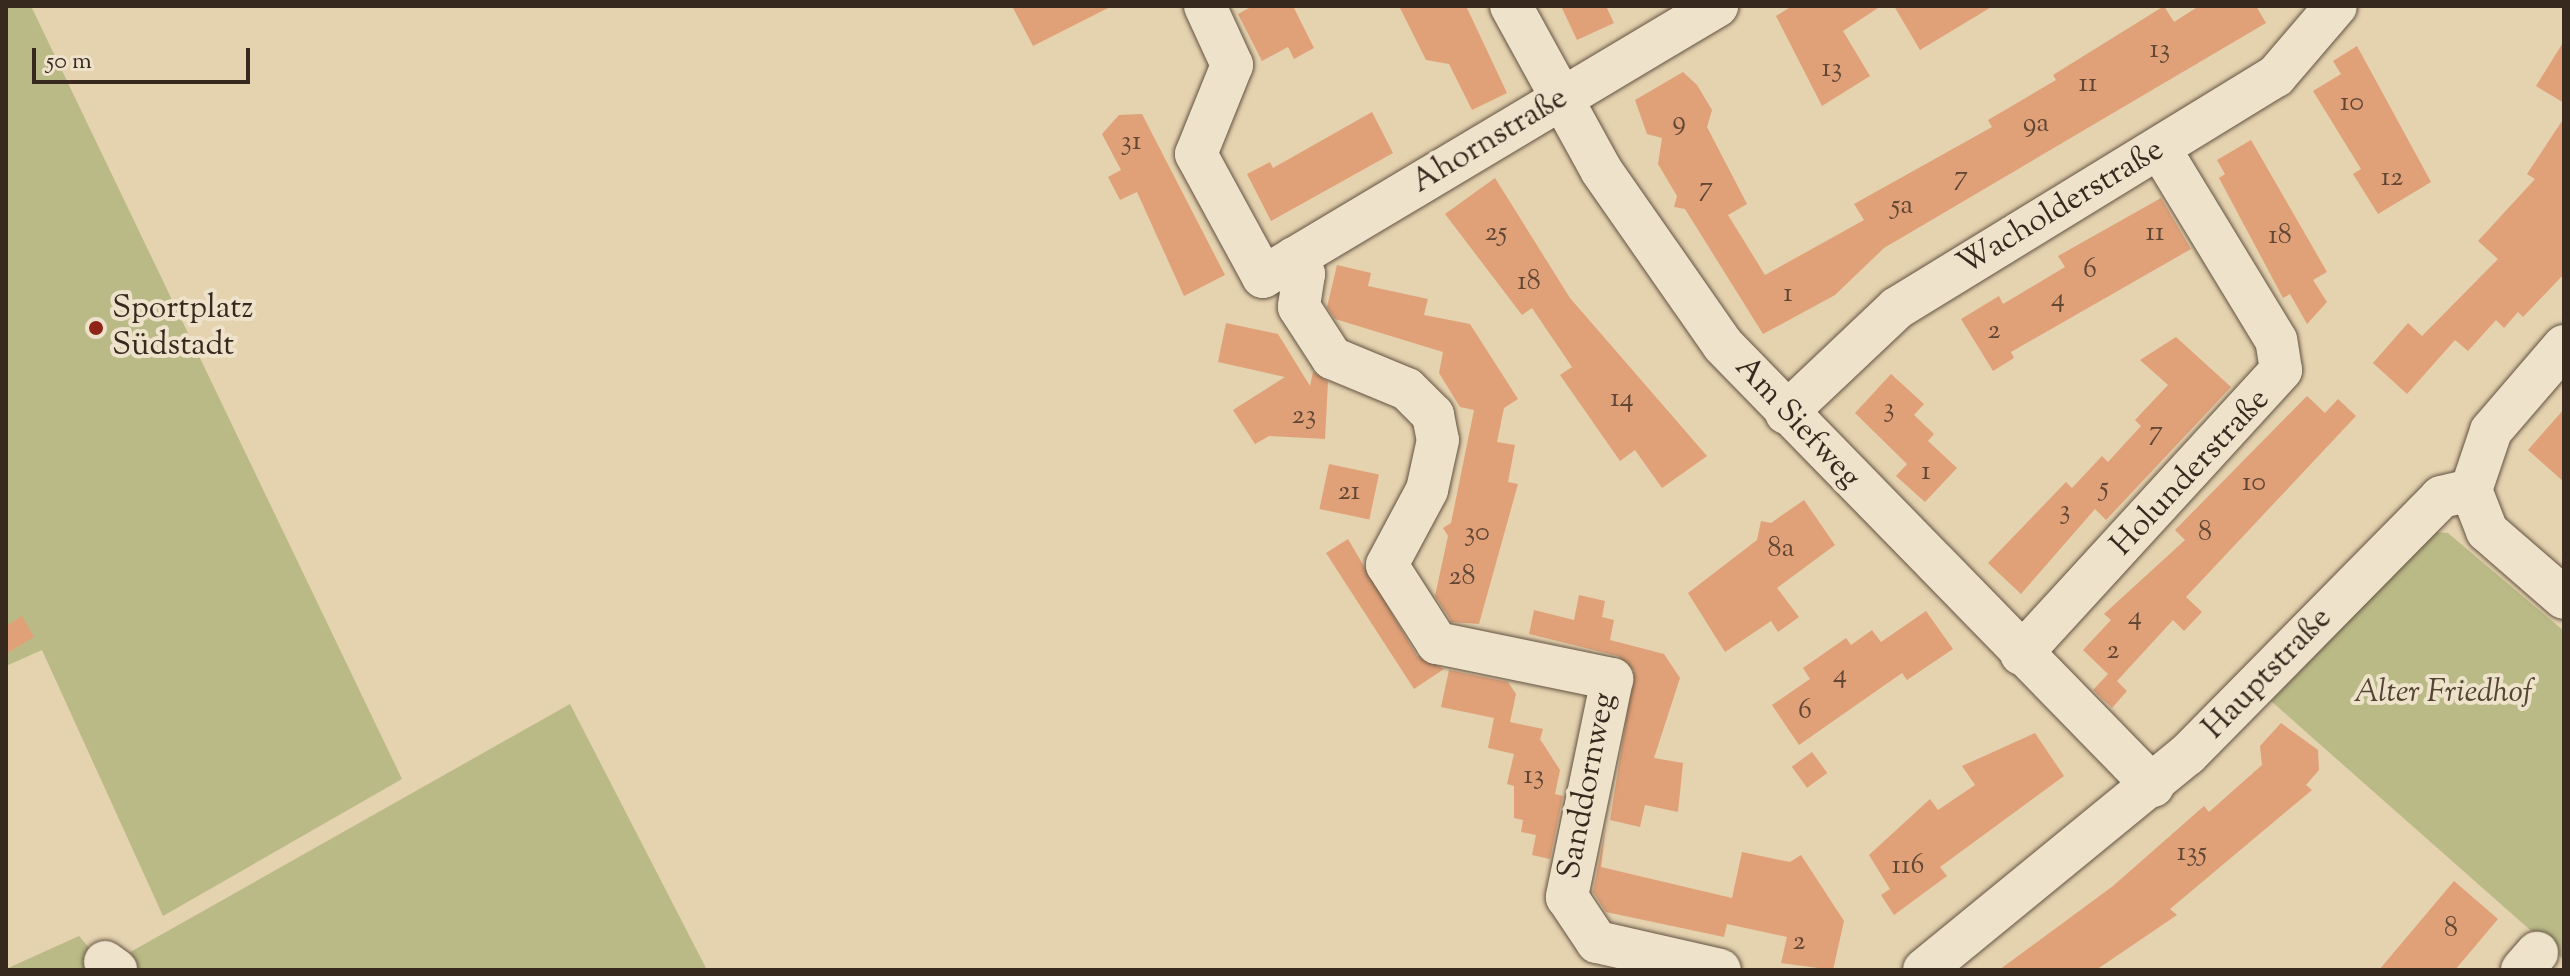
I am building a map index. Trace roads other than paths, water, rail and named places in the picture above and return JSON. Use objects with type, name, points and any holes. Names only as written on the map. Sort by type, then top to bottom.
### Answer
[{"type":"street","name":"Sanddornweg","points":[[1205,6],[1232,65],[1196,154],[1278,267],[1304,274],[1299,307],[1332,358],[1417,394],[1433,415],[1438,440],[1427,490],[1387,565],[1437,643],[1612,679],[1567,897],[1597,942],[1720,970]]},
{"type":"street","name":"Am Siefweg","points":[[1511,6],[1558,101],[1687,298],[1786,413],[2153,786]]},
{"type":"street","name":"Ahornstraße","points":[[1278,267],[1717,6]]},
{"type":"street","name":"Wacholderstraße","points":[[1786,413],[1897,308],[2276,76],[2336,6]]},
{"type":"street","name":"Holunderstraße","points":[[2021,654],[2281,370],[2276,340],[2160,149]]},
{"type":"street","points":[[2564,346],[2491,431],[2471,490],[2487,531],[2564,598]]},
{"type":"street","name":"Hauptstraße","points":[[1924,970],[2153,786],[2445,494],[2471,490]]},
{"type":"place","name":"Sportplatz Südstadt","points":[[96,328]]},
{"type":"park label","name":"Alter Friedhof","points":[[2443,693]]}]
